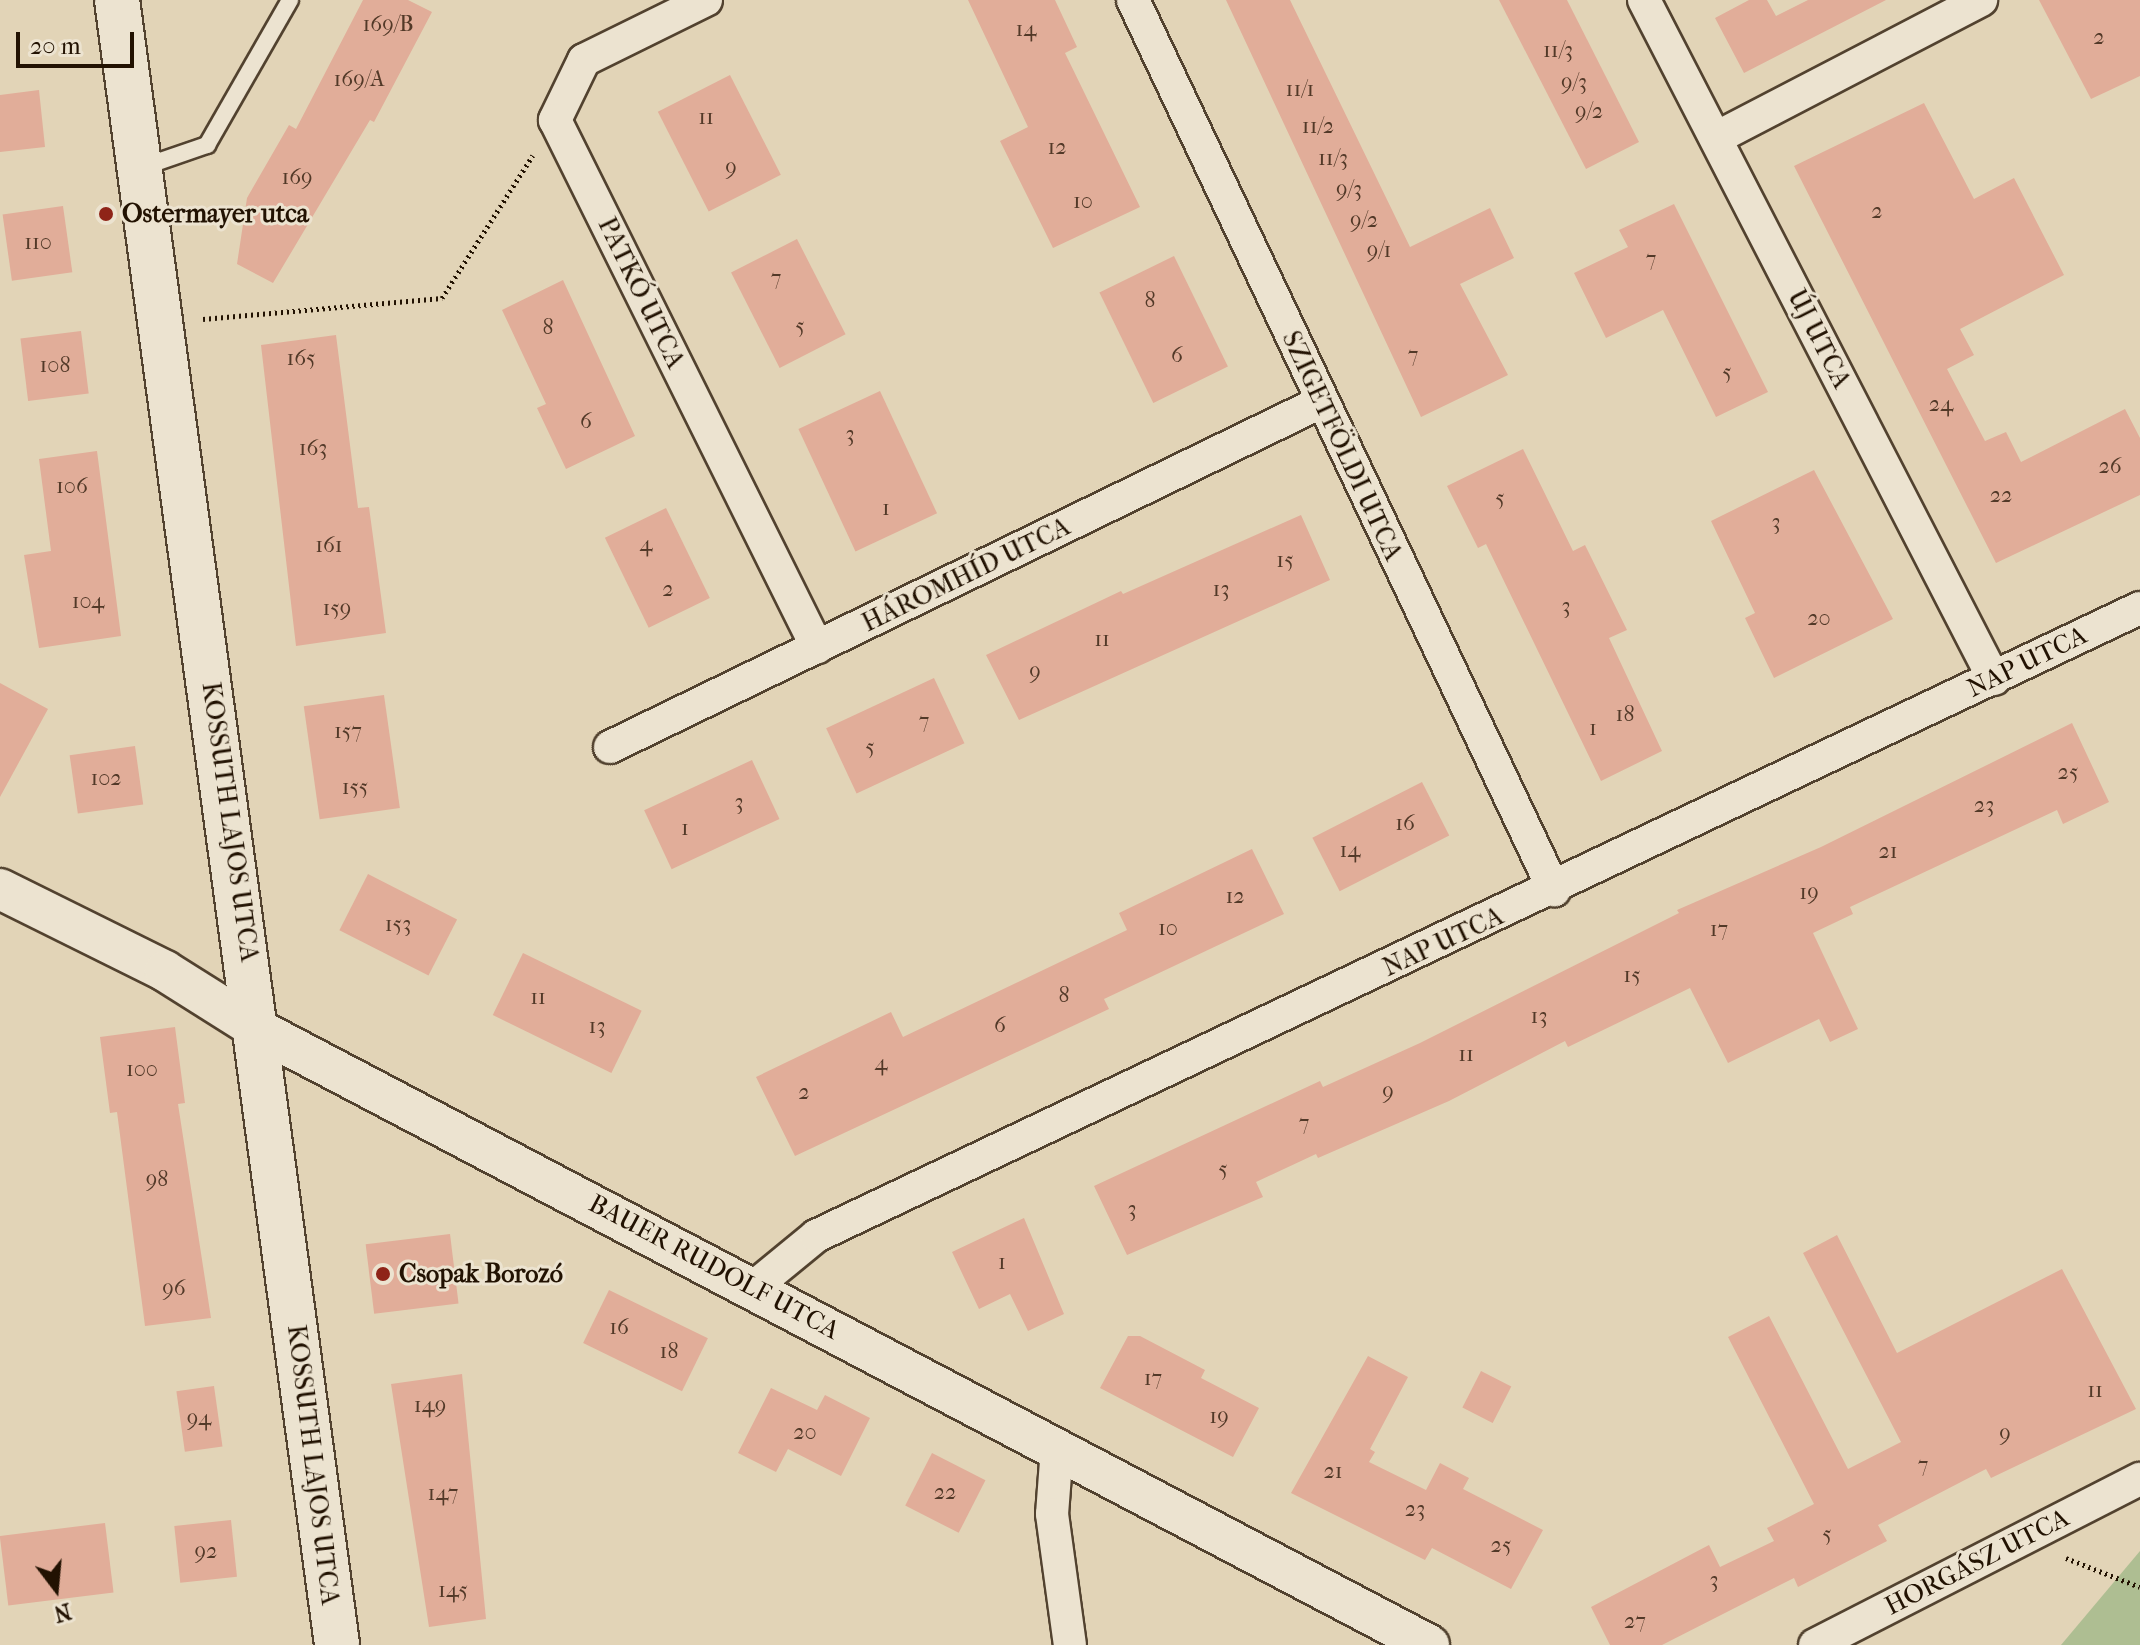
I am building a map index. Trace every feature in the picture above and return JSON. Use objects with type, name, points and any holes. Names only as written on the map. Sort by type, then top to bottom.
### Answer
[{"type":"main road","name":"KOSSUTH LAJOS UTCA","points":[[117,0],[164,323],[337,1645]]},
{"type":"main road","points":[[128,76],[148,0]]},
{"type":"street","points":[[555,120],[584,60],[706,0]]},
{"type":"street","name":"SZIGETFÖLDI UTCA","points":[[1133,0],[1554,890]]},
{"type":"street","name":"ÚJ UTCA","points":[[1644,0],[1994,679]]},
{"type":"street","points":[[1716,138],[1981,0]]},
{"type":"street","name":"PATKÓ UTCA","points":[[555,120],[817,647]]},
{"type":"street","name":"HÁROMHÍD UTCA","points":[[610,747],[1321,402]]},
{"type":"street","name":"NAP UTCA","points":[[754,1287],[816,1236],[1554,890],[2140,608]]},
{"type":"street","name":"BAUER RUDOLF UTCA","points":[[0,889],[165,971],[257,1029],[754,1287],[1429,1645]]},
{"type":"street","points":[[1057,1448],[1052,1514],[1070,1645]]},
{"type":"street","name":"HORGÁSZ UTCA","points":[[1815,1645],[2140,1479]]},
{"type":"lane","points":[[141,168],[207,145],[290,0]]},
{"type":"path","points":[[164,323],[442,298],[555,120]]},
{"type":"path","points":[[2020,1540],[2140,1587]]},
{"type":"green space","points":[[2140,1551],[2140,1645],[2061,1645]]},
{"type":"building","points":[[363,0],[408,0],[432,12],[374,122],[370,120],[273,283],[237,264],[247,198],[289,125],[296,129]]},
{"type":"building","points":[[968,0],[1055,0],[1077,47],[1065,53],[1140,207],[1053,248],[1000,141],[1028,127]]},
{"type":"building","points":[[1226,0],[1290,0],[1410,247],[1490,208],[1514,258],[1460,284],[1508,375],[1421,417]]},
{"type":"building","points":[[1499,0],[1567,0],[1639,142],[1586,169]]},
{"type":"building","points":[[1749,0],[1767,0],[1776,16],[1808,0],[1886,0],[1744,73],[1715,18]]},
{"type":"building","points":[[2039,0],[2140,0],[2140,76],[2091,99]]},
{"type":"building","points":[[730,75],[781,175],[709,212],[658,112]]},
{"type":"building","points":[[39,90],[45,147],[0,152],[0,95]]},
{"type":"building","points":[[1924,103],[1974,199],[2014,178],[2064,275],[1960,329],[1974,355],[1947,369],[1985,441],[2006,432],[2021,462],[2125,409],[2140,438],[2140,495],[1996,563],[1794,166]]},
{"type":"building","points":[[1674,204],[1768,392],[1716,417],[1663,310],[1606,338],[1574,273],[1628,247],[1619,230]]},
{"type":"building","points":[[63,206],[72,272],[12,281],[3,214]]},
{"type":"building","points":[[797,239],[846,334],[780,368],[731,273]]},
{"type":"building","points":[[1174,256],[1228,367],[1153,403],[1099,292]]},
{"type":"building","points":[[563,280],[635,436],[566,469],[537,408],[546,404],[502,310]]},
{"type":"building","points":[[81,331],[89,394],[28,401],[20,338]]},
{"type":"building","points":[[336,335],[358,508],[369,507],[386,633],[296,646],[261,345]]},
{"type":"building","points":[[880,391],[937,513],[855,551],[798,429]]},
{"type":"building","points":[[1523,449],[1573,551],[1585,545],[1627,630],[1609,638],[1662,751],[1601,781],[1486,544],[1478,548],[1447,486]]},
{"type":"building","points":[[97,451],[121,636],[39,648],[24,555],[51,551],[39,459]]},
{"type":"building","points":[[1814,470],[1893,619],[1774,678],[1745,618],[1755,613],[1711,521]]},
{"type":"building","points":[[666,508],[710,598],[649,628],[605,538]]},
{"type":"building","points":[[1301,515],[1330,580],[1019,720],[986,655],[1121,591],[1123,594]]},
{"type":"building","points":[[934,678],[964,743],[857,794],[826,728]]},
{"type":"building","points":[[0,683],[48,709],[0,797]]},
{"type":"building","points":[[384,695],[400,808],[320,819],[304,706]]},
{"type":"building","points":[[2072,723],[2109,802],[2063,824],[2057,810],[1850,907],[1853,914],[1813,933],[1858,1029],[1830,1042],[1819,1019],[1728,1063],[1690,988],[1568,1047],[1565,1041],[1449,1101],[1318,1158],[1316,1154],[1256,1182],[1263,1197],[1127,1255],[1094,1186],[1320,1081],[1323,1087],[1420,1043],[1679,913],[1677,910],[1821,847]]},
{"type":"building","points":[[135,746],[143,804],[78,814],[70,755]]},
{"type":"building","points":[[752,760],[779,819],[672,869],[644,810]]},
{"type":"building","points":[[1422,782],[1449,835],[1340,891],[1312,838]]},
{"type":"building","points":[[1252,849],[1284,914],[1104,999],[1109,1009],[795,1156],[756,1077],[891,1012],[903,1037],[1127,930],[1119,913]]},
{"type":"building","points":[[368,874],[457,919],[428,976],[339,930]]},
{"type":"building","points":[[523,953],[642,1011],[611,1073],[493,1015]]},
{"type":"building","points":[[175,1027],[185,1103],[178,1104],[211,1318],[145,1326],[117,1112],[110,1113],[100,1037]]},
{"type":"building","points":[[1024,1218],[1064,1314],[1028,1331],[1010,1294],[979,1309],[952,1252]]},
{"type":"building","points":[[450,1234],[459,1303],[374,1314],[366,1244]]},
{"type":"building","points":[[1837,1235],[1897,1353],[2062,1269],[2136,1409],[1991,1478],[1986,1469],[1878,1525],[1887,1541],[1798,1587],[1794,1578],[1662,1645],[1610,1645],[1591,1607],[1709,1545],[1720,1567],[1774,1541],[1767,1528],[1814,1504],[1728,1337],[1769,1316],[1848,1469],[1901,1442],[1803,1253]]},
{"type":"building","points":[[609,1290],[708,1338],[682,1391],[583,1343]]},
{"type":"building","points":[[1128,1336],[1140,1336],[1205,1370],[1201,1378],[1259,1408],[1233,1457],[1100,1388]]},
{"type":"building","points":[[1368,1356],[1408,1377],[1370,1449],[1375,1452],[1369,1462],[1426,1490],[1440,1463],[1469,1478],[1463,1489],[1543,1530],[1511,1589],[1432,1548],[1425,1560],[1291,1493]]},
{"type":"building","points":[[1481,1371],[1511,1386],[1493,1423],[1462,1408]]},
{"type":"building","points":[[462,1374],[486,1619],[429,1627],[391,1384]]},
{"type":"building","points":[[214,1386],[222,1446],[185,1452],[176,1391]]},
{"type":"building","points":[[771,1388],[817,1410],[825,1395],[870,1418],[841,1476],[788,1449],[776,1472],[738,1453]]},
{"type":"building","points":[[932,1453],[985,1480],[959,1533],[905,1506]]},
{"type":"building","points":[[231,1520],[237,1577],[180,1583],[174,1526]]},
{"type":"building","points":[[105,1523],[114,1592],[8,1605],[0,1536]]},
{"type":"place","name":"Ostermayer utca","points":[[106,214]]},
{"type":"place","name":"Csopak Borozó","points":[[383,1274]]}]
